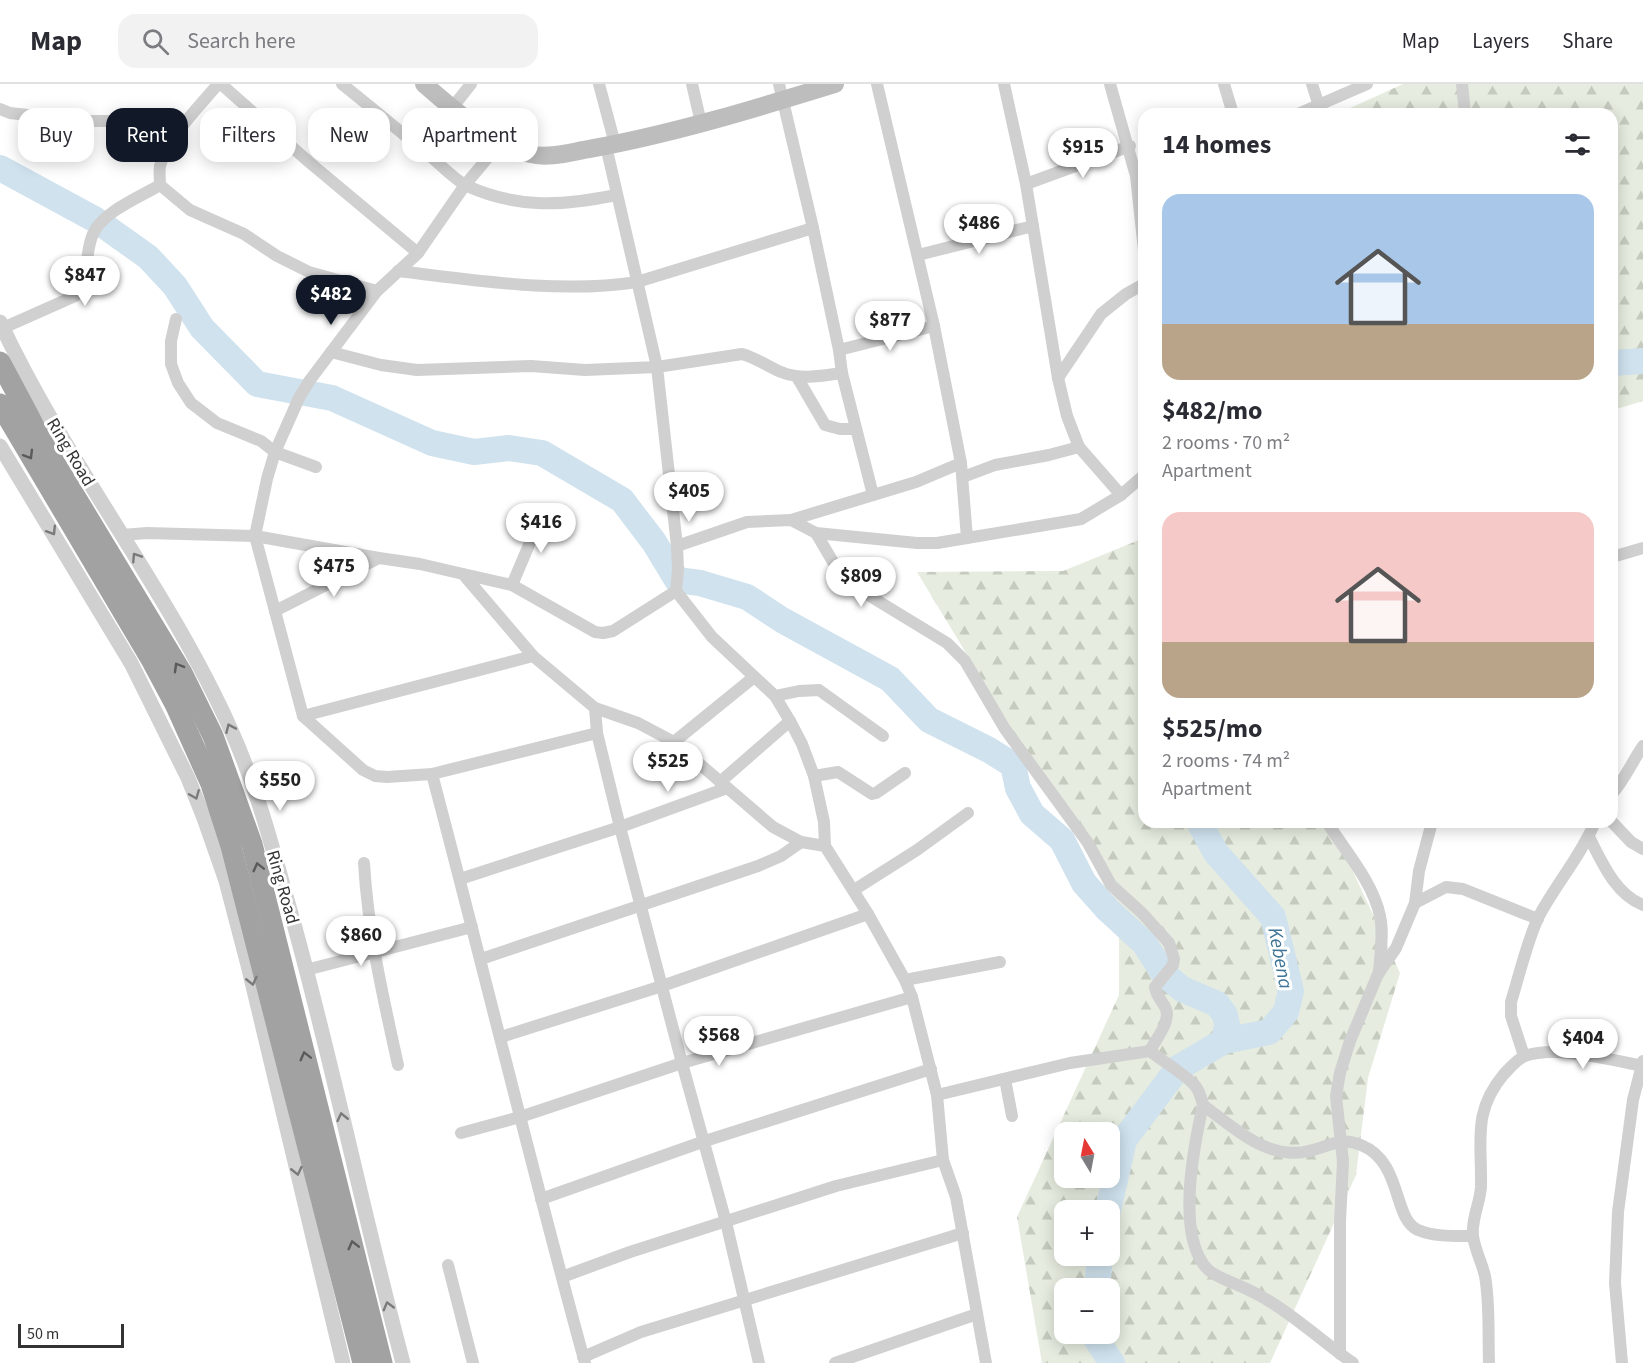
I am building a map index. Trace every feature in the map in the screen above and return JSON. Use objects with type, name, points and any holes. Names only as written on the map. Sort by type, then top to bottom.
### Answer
[{"type":"highway","name":"Ring Road","points":[[0,362],[47,450],[182,673],[213,736],[235,792],[252,844],[382,1363]]},
{"type":"highway","points":[[0,404],[175,704],[211,784],[244,896],[363,1363]]},
{"type":"main road","points":[[424,84],[452,108]]},
{"type":"main road","points":[[538,154],[552,155],[610,145],[701,123],[781,92],[835,84]]},
{"type":"street","points":[[160,185],[160,167],[166,152],[180,129],[220,84],[418,253]]},
{"type":"street","points":[[342,84],[465,185],[496,196],[533,204],[579,202],[616,195]]},
{"type":"street","points":[[452,108],[471,84]]},
{"type":"street","points":[[599,84],[616,195],[657,367],[677,546],[677,587],[712,637],[775,696],[790,721],[814,776],[825,822],[825,846],[868,914],[912,997],[937,1095],[943,1160],[956,1197],[986,1363]]},
{"type":"street","points":[[692,84],[701,123]]},
{"type":"street","points":[[877,84],[934,326],[961,463],[967,538]]},
{"type":"street","points":[[1004,84],[1026,184],[1058,378],[1067,416],[1078,447],[1121,495]]},
{"type":"street","points":[[1110,84],[1130,146],[1138,186]]},
{"type":"street","points":[[1224,84],[1231,108]]},
{"type":"street","points":[[1312,84],[1319,106]]},
{"type":"street","points":[[1314,108],[1367,84]]},
{"type":"street","points":[[1462,84],[1465,108]]},
{"type":"street","points":[[781,92],[813,228],[842,373],[873,495]]},
{"type":"street","points":[[0,109],[10,113],[79,121],[106,121]]},
{"type":"street","points":[[1026,184],[1130,146]]},
{"type":"street","points":[[484,162],[465,185],[418,253],[377,291],[310,380],[299,398],[275,452],[255,536],[303,716],[363,770],[375,776],[387,777],[432,774],[597,734]]},
{"type":"street","points":[[1,325],[75,296],[81,289],[90,242],[99,223],[160,185]]},
{"type":"street","points":[[160,185],[190,210],[244,234],[277,256],[309,272],[377,291]]},
{"type":"street","points":[[918,255],[1033,226]]},
{"type":"street","points":[[398,271],[547,285],[611,286],[637,282],[813,228]]},
{"type":"street","points":[[1058,378],[1101,314],[1111,303],[1138,287]]},
{"type":"street","points":[[176,319],[171,341],[171,364],[178,383],[191,403],[218,423],[261,441],[275,452],[316,467]]},
{"type":"street","name":"Ring Road","points":[[1,325],[57,431],[158,591],[212,689],[232,731],[263,815],[306,970],[381,1282],[403,1363]]},
{"type":"street","points":[[839,350],[934,326]]},
{"type":"street","points":[[331,352],[381,365],[417,370],[531,366],[585,370],[657,367],[742,354],[753,357],[780,372],[797,377],[842,373]]},
{"type":"street","points":[[797,377],[825,425],[840,429],[855,429]]},
{"type":"street","points":[[0,446],[131,663],[188,778],[204,818],[226,881],[248,965],[343,1363]]},
{"type":"street","points":[[963,477],[994,465],[1078,447]]},
{"type":"street","points":[[677,546],[741,524],[791,520],[916,482],[961,463]]},
{"type":"street","points":[[791,520],[816,533],[937,543],[1080,519],[1121,495],[1138,480]]},
{"type":"street","points":[[512,585],[543,512]]},
{"type":"street","points":[[122,535],[147,533],[255,536],[420,564],[512,585],[595,632],[603,633],[613,631],[677,587]]},
{"type":"street","points":[[816,533],[844,577],[860,590],[947,643],[964,661],[1005,729],[1088,843],[1111,885],[1142,913],[1169,944],[1174,959],[1170,970],[1158,982],[1155,992],[1167,1009],[1168,1016],[1150,1051]]},
{"type":"street","points":[[1618,555],[1643,548]]},
{"type":"street","points":[[275,611],[379,558]]},
{"type":"street","points":[[463,574],[533,656],[595,708],[638,723],[674,741],[772,827],[801,842],[825,846]]},
{"type":"street","points":[[303,716],[533,656]]},
{"type":"street","points":[[674,741],[754,677]]},
{"type":"street","points":[[775,696],[819,690],[883,736]]},
{"type":"street","points":[[595,708],[597,734],[620,827],[682,1063],[705,1141],[759,1363]]},
{"type":"street","points":[[460,879],[620,827],[724,785],[790,721]]},
{"type":"street","points":[[1618,787],[1643,746]]},
{"type":"street","points":[[814,776],[838,772],[872,794],[905,773]]},
{"type":"street","points":[[432,774],[584,1360],[641,1332],[963,1233]]},
{"type":"street","points":[[854,890],[917,850],[968,813]]},
{"type":"street","points":[[1331,828],[1368,886],[1380,916],[1382,932],[1378,974]]},
{"type":"street","points":[[1340,1354],[1340,1221],[1343,1162],[1336,1096],[1350,1041],[1378,974],[1396,948],[1415,903],[1419,872],[1430,828]]},
{"type":"street","points":[[1524,1056],[1511,1017],[1511,1002],[1538,919],[1593,828]]},
{"type":"street","points":[[1618,828],[1631,842],[1643,849]]},
{"type":"street","points":[[1589,837],[1613,881],[1636,902],[1643,904]]},
{"type":"street","points":[[481,958],[758,867],[782,856],[801,842]]},
{"type":"street","points":[[364,863],[366,903],[373,953],[398,1065]]},
{"type":"street","points":[[1415,903],[1446,887],[1462,889],[1538,919]]},
{"type":"street","points":[[501,1037],[662,986],[868,914]]},
{"type":"street","points":[[306,970],[472,927]]},
{"type":"street","points":[[905,980],[1000,962]]},
{"type":"street","points":[[460,1133],[520,1117],[682,1063],[912,997]]},
{"type":"street","points":[[937,1095],[1070,1063],[1150,1051],[1188,1079],[1200,1094],[1203,1105],[1191,1171],[1191,1221],[1195,1248],[1202,1263],[1209,1270],[1299,1320],[1353,1363]]},
{"type":"street","points":[[1489,1363],[1485,1278],[1473,1236],[1473,1222],[1481,1189],[1481,1122],[1484,1104],[1501,1078],[1524,1056],[1570,1053],[1642,1065],[1638,1104],[1618,1212],[1615,1283],[1622,1363]]},
{"type":"street","points":[[541,1199],[705,1141],[931,1069]]},
{"type":"street","points":[[1005,1078],[1012,1116]]},
{"type":"street","points":[[1203,1105],[1256,1144],[1271,1149],[1303,1152],[1340,1140],[1361,1145],[1379,1156],[1388,1168],[1407,1220],[1416,1229],[1432,1234],[1473,1236]]},
{"type":"street","points":[[562,1277],[630,1252],[836,1186],[943,1160]]},
{"type":"street","points":[[448,1265],[472,1363]]},
{"type":"street","points":[[835,1363],[977,1314]]},
{"type":"green space","points":[[1403,84],[1643,84],[1643,401],[1618,408],[1618,108],[1350,108]]},
{"type":"green space","points":[[1138,540],[1138,828],[1333,828],[1400,973],[1368,1078],[1356,1175],[1270,1363],[1042,1363],[1017,1217],[1054,1136],[1054,1188],[1120,1188],[1120,1122],[1061,1122],[1119,995],[1119,906],[917,572],[1063,571]]},
{"type":"waterway","points":[[0,168],[96,220],[148,257],[175,286],[202,328],[257,384],[332,398],[432,443],[474,452],[509,448],[542,453],[622,500],[654,542],[677,580],[700,583],[747,597],[782,620],[890,679],[929,720],[989,750],[1013,765],[1018,788],[1032,814],[1062,840],[1084,883],[1108,910],[1144,943],[1164,974],[1182,989],[1217,1004],[1225,1015],[1227,1025],[1224,1041]]},
{"type":"waterway","name":"Kebena","points":[[1618,363],[1643,361]]},
{"type":"waterway","name":"Kebena","points":[[1110,1200],[1124,1140],[1178,1068],[1224,1041],[1269,1032],[1286,1012],[1291,991],[1273,917],[1216,853],[1202,828]]},
{"type":"waterway","name":"Kebena","points":[[1098,1278],[1099,1266]]},
{"type":"waterway","name":"Kebena","points":[[1100,1344],[1112,1363]]}]
